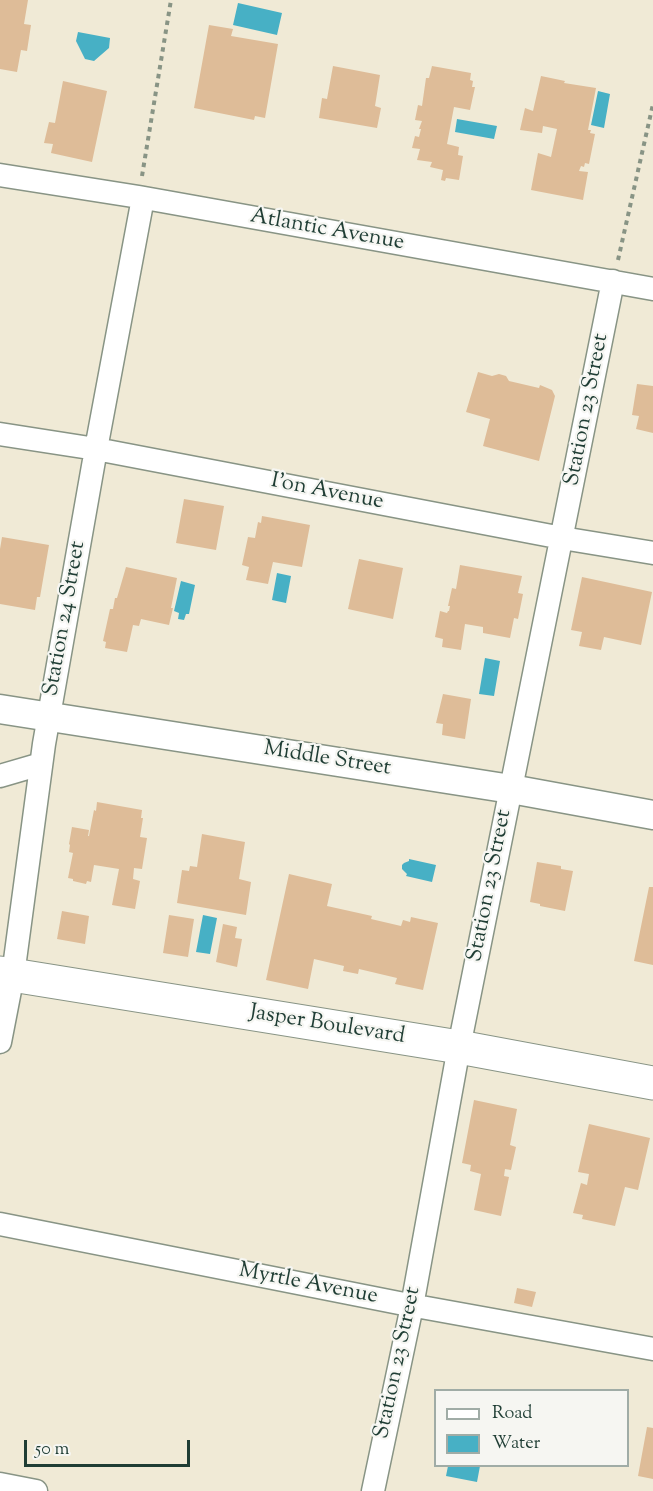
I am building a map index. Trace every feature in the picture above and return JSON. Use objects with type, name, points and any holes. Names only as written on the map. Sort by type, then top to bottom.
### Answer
[{"type":"main road","name":"Jasper Boulevard","points":[[6,974],[459,1047],[653,1083]]},
{"type":"street","name":"Atlantic Avenue","points":[[0,175],[141,197],[653,289]]},
{"type":"street","name":"Station 24 Street","points":[[0,1042],[6,974],[48,717],[141,197]]},
{"type":"street","name":"Station 23 Street","points":[[372,1491],[412,1306],[459,1047],[613,281]]},
{"type":"street","name":"I'on Avenue","points":[[0,434],[96,449],[562,538],[653,553]]},
{"type":"street","name":"Middle Street","points":[[0,709],[511,789],[653,815]]},
{"type":"street","points":[[0,776],[41,764]]},
{"type":"street","name":"Myrtle Avenue","points":[[0,1224],[412,1306],[653,1349]]},
{"type":"street","points":[[0,1484],[36,1491]]},
{"type":"path","points":[[141,197],[171,0]]},
{"type":"path","points":[[613,281],[653,104]]},
{"type":"water","points":[[238,3],[282,13],[277,35],[233,25]]},
{"type":"water","points":[[78,32],[110,38],[109,48],[94,61],[85,59],[76,41]]},
{"type":"water","points":[[598,91],[610,94],[604,128],[591,125]]},
{"type":"water","points":[[457,119],[497,126],[494,139],[455,132]]},
{"type":"water","points":[[277,573],[291,576],[286,603],[272,600]]},
{"type":"water","points":[[181,581],[195,585],[189,614],[186,614],[184,620],[178,619],[179,613],[174,611]]},
{"type":"water","points":[[485,658],[500,661],[494,696],[479,694]]},
{"type":"water","points":[[409,859],[436,865],[432,882],[406,876],[402,865]]},
{"type":"water","points":[[203,915],[217,918],[210,954],[196,952]]},
{"type":"water","points":[[448,1467],[480,1467],[477,1482],[446,1476]]},
{"type":"building","points":[[0,0],[28,0],[24,24],[31,25],[27,51],[21,50],[17,72],[0,69]]},
{"type":"building","points":[[209,25],[233,29],[231,36],[278,44],[265,118],[255,116],[254,120],[194,108]]},
{"type":"building","points":[[333,66],[380,75],[375,106],[381,108],[377,128],[319,118],[322,98],[327,99]]},
{"type":"building","points":[[432,66],[471,73],[472,87],[475,87],[470,110],[454,107],[447,144],[459,147],[458,155],[463,156],[459,180],[446,178],[445,181],[441,180],[443,170],[430,167],[432,162],[417,160],[420,149],[412,148],[415,136],[419,137],[421,129],[419,129],[422,121],[415,120],[418,105],[422,106],[426,78],[429,78]]},
{"type":"building","points":[[541,76],[565,81],[564,83],[596,88],[588,130],[595,134],[589,164],[585,163],[579,171],[588,172],[583,200],[531,190],[538,153],[551,157],[557,129],[543,126],[542,133],[520,130],[525,108],[533,111]]},
{"type":"building","points":[[63,81],[107,91],[92,162],[51,153],[53,144],[44,143],[49,122],[55,123]]},
{"type":"building","points":[[478,372],[492,376],[499,374],[506,376],[509,381],[539,388],[540,385],[552,390],[555,396],[539,461],[483,446],[490,419],[466,412]]},
{"type":"building","points":[[637,384],[653,386],[653,433],[636,429],[639,416],[632,415]]},
{"type":"building","points":[[184,499],[224,506],[216,550],[176,543]]},
{"type":"building","points":[[262,516],[310,525],[302,567],[273,562],[268,584],[246,580],[249,567],[242,565],[248,537],[255,538],[258,522],[261,523]]},
{"type":"building","points":[[2,537],[49,545],[40,597],[37,597],[35,610],[0,604]]},
{"type":"building","points":[[359,559],[403,568],[393,619],[348,609]]},
{"type":"building","points":[[460,565],[522,576],[518,593],[523,594],[518,619],[514,618],[510,638],[483,633],[483,627],[465,624],[461,650],[442,647],[443,639],[435,637],[440,611],[447,613],[449,611],[452,588],[456,589]]},
{"type":"building","points":[[126,567],[177,578],[169,625],[141,619],[139,626],[133,625],[127,652],[105,648],[106,642],[103,641],[110,609],[113,609]]},
{"type":"building","points":[[582,577],[652,592],[641,645],[604,637],[601,650],[579,646],[582,632],[571,630]]},
{"type":"building","points":[[443,694],[471,699],[465,739],[442,735],[443,724],[436,723]]},
{"type":"building","points":[[97,802],[142,810],[140,837],[147,838],[142,869],[134,868],[133,879],[140,881],[135,909],[112,905],[119,869],[94,865],[91,882],[87,881],[86,884],[68,878],[73,853],[69,852],[72,827],[89,830],[89,836]]},
{"type":"building","points":[[202,834],[245,842],[239,879],[251,882],[246,915],[177,903],[182,870],[189,871],[190,866],[197,867]]},
{"type":"building","points":[[537,862],[561,866],[561,869],[573,871],[565,911],[530,902]]},
{"type":"building","points":[[289,874],[332,884],[327,906],[372,916],[371,919],[401,926],[403,920],[410,922],[411,917],[438,923],[423,990],[395,984],[397,978],[359,969],[358,974],[343,971],[344,966],[314,959],[308,989],[266,980]]},
{"type":"building","points":[[649,887],[653,887],[653,965],[634,961]]},
{"type":"building","points":[[62,911],[89,916],[85,944],[57,939]]},
{"type":"building","points":[[169,915],[194,919],[188,957],[163,953]]},
{"type":"building","points":[[223,924],[237,927],[235,938],[242,939],[237,967],[216,962]]},
{"type":"building","points":[[474,1100],[517,1109],[510,1145],[516,1147],[511,1170],[505,1169],[504,1176],[509,1177],[501,1216],[474,1210],[481,1174],[470,1171],[471,1165],[462,1163]]},
{"type":"building","points":[[589,1124],[650,1138],[638,1190],[625,1187],[615,1226],[582,1219],[583,1215],[573,1213],[581,1183],[587,1185],[589,1174],[578,1172]]},
{"type":"building","points":[[517,1288],[536,1292],[532,1307],[514,1303]]},
{"type":"building","points":[[647,1427],[653,1428],[653,1479],[638,1476]]}]
